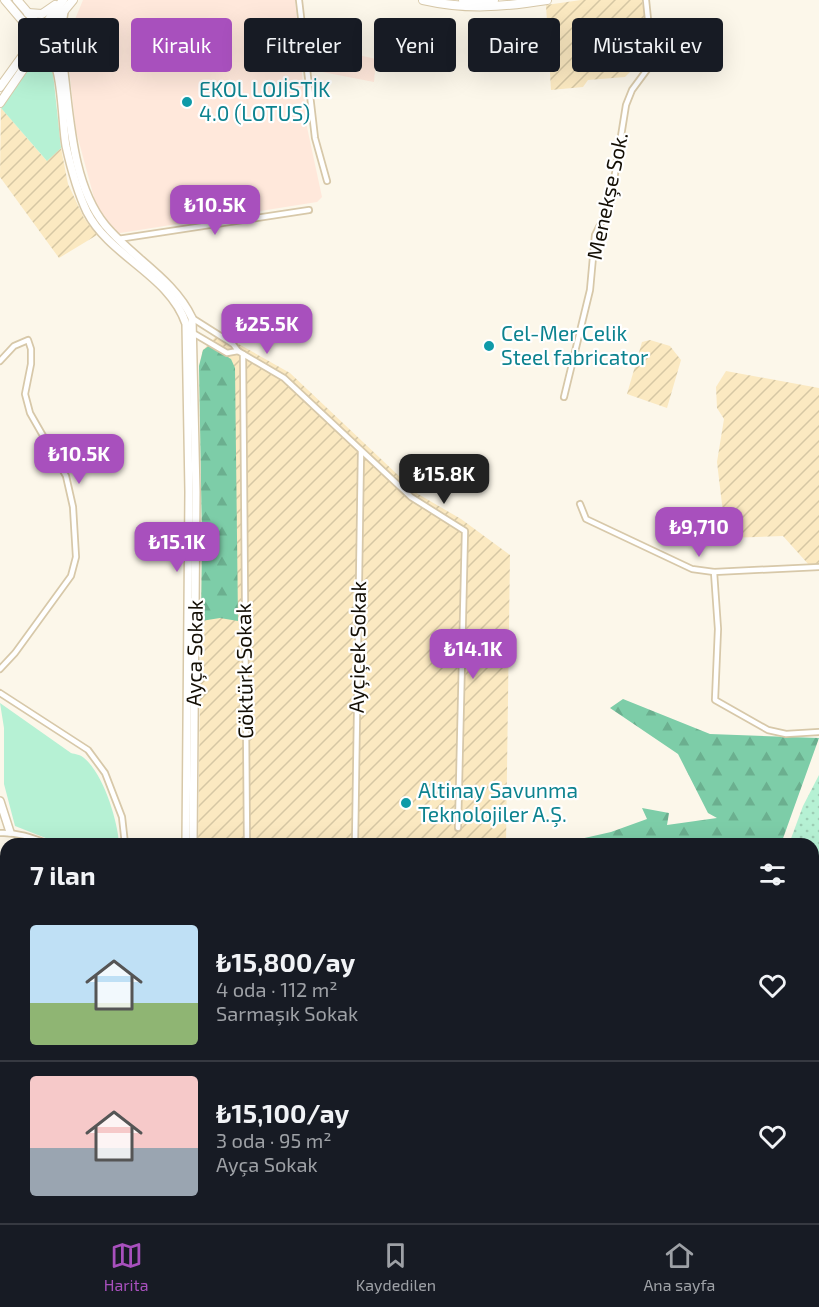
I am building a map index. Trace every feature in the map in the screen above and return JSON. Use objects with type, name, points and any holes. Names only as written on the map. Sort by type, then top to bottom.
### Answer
[{"type":"main road","points":[[5,0],[24,18]]},
{"type":"main road","points":[[17,0],[31,18]]},
{"type":"main road","points":[[423,0],[451,6],[481,8],[547,0]]},
{"type":"main road","points":[[464,0],[494,0]]},
{"type":"main road","points":[[54,18],[66,1]]},
{"type":"main road","points":[[28,13],[42,14],[66,1]]},
{"type":"main road","points":[[0,87],[18,64]]},
{"type":"main road","points":[[0,103],[3,95],[20,72]]},
{"type":"street","points":[[299,0],[315,138],[327,181]]},
{"type":"street","name":"Menekşe Sok.","points":[[564,398],[590,290],[595,235],[610,205],[626,105],[632,90],[649,67],[652,58],[646,0]]},
{"type":"street","points":[[62,18],[66,1]]},
{"type":"street","points":[[57,72],[66,145],[75,166]]},
{"type":"street","points":[[64,72],[76,186],[88,213],[163,279],[187,306],[192,318],[232,344],[240,353],[284,378],[411,498],[465,531],[458,828]]},
{"type":"street","points":[[118,239],[309,210]]},
{"type":"street","name":"Ayça Sokak","points":[[104,229],[165,290],[182,312],[190,347],[196,492],[186,838]]},
{"type":"street","name":"Ayça Sokak","points":[[190,347],[192,318]]},
{"type":"street","points":[[186,324],[192,333],[227,353],[240,353]]},
{"type":"street","points":[[192,333],[212,331]]},
{"type":"street","points":[[0,362],[14,346],[28,340],[31,349],[31,364],[25,394],[30,413],[66,476],[73,507],[76,556],[71,576],[15,653],[0,669]]},
{"type":"street","points":[[190,347],[199,341],[205,341]]},
{"type":"street","name":"Göktürk Sokak","points":[[240,353],[247,838]]},
{"type":"street","name":"Ayçiçek Sokak","points":[[355,838],[361,450]]},
{"type":"street","points":[[580,504],[586,519],[692,569],[714,572],[819,567]]},
{"type":"street","points":[[714,572],[718,629],[715,700],[768,730],[786,734],[819,732]]},
{"type":"street","name":"Ayça Sokak","points":[[191,657],[193,838]]},
{"type":"street","points":[[0,693],[88,750],[105,773],[122,817],[124,838]]},
{"type":"street","points":[[0,801],[10,832]]},
{"type":"street","points":[[0,833],[10,832],[34,838]]},
{"type":"shaded area","name":"EKOL LOJİSTİK 4.0 (LOTUS)","points":[[83,0],[295,0],[297,18],[244,18],[244,72],[302,72],[307,127],[322,197],[317,202],[114,234],[96,205],[76,131],[69,72],[119,72],[119,18],[76,18]]},
{"type":"shaded area","points":[[581,0],[642,0],[645,18],[572,18],[572,72],[630,72],[625,77],[588,80],[583,87],[551,90],[550,72],[560,72],[560,18],[547,18],[546,5]]},
{"type":"shaded area","points":[[362,56],[374,59],[374,82],[322,72],[362,72]]},
{"type":"shaded area","points":[[1,108],[46,160],[61,148],[68,184],[84,218],[97,235],[59,258],[0,177]]},
{"type":"shaded area","points":[[219,333],[290,373],[418,494],[461,519],[510,555],[506,838],[198,838],[202,539],[199,366],[203,350]]},
{"type":"shaded area","points":[[650,340],[670,346],[681,360],[667,408],[627,394],[642,342]]},
{"type":"shaded area","points":[[726,371],[819,388],[819,564],[809,565],[783,536],[726,538],[717,462],[724,419],[717,408],[716,387]]},
{"type":"green space","points":[[27,72],[53,72],[61,148],[47,161],[1,108]]},
{"type":"green space","points":[[209,346],[231,359],[235,368],[238,621],[220,618],[201,621],[199,366],[203,350]]},
{"type":"green space","points":[[623,699],[710,734],[819,738],[783,838],[584,838],[611,832],[647,819],[642,808],[669,813],[667,825],[717,818],[708,813],[678,754],[610,708]]},
{"type":"green space","points":[[0,703],[71,753],[83,757],[91,765],[103,786],[116,823],[118,838],[46,838],[15,826],[4,784],[4,728]]},
{"type":"green space","points":[[819,775],[819,838],[791,838],[803,806]]},
{"type":"place","name":"EKOL LOJİSTİK 4.0 (LOTUS)","points":[[187,102]]},
{"type":"place","name":"Cel-Mer Celik Steel fabricator","points":[[489,346]]},
{"type":"place","name":"Altinay Savunma Teknolojiler A.Ş.","points":[[406,803]]}]
